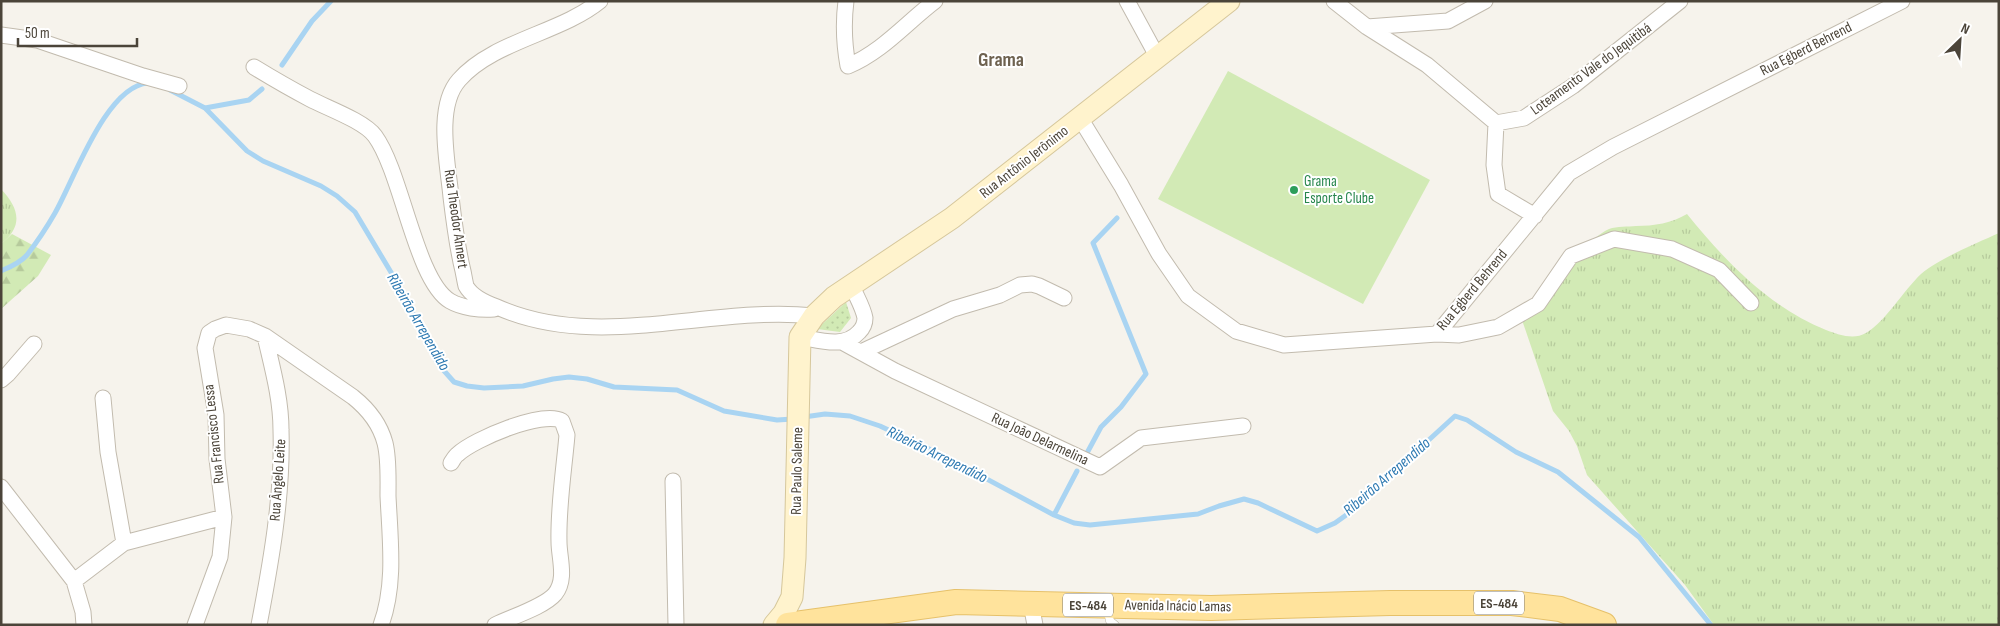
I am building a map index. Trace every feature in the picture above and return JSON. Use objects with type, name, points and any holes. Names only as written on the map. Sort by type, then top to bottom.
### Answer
[{"type":"main road","name":"Rua Antônio Jerônimo","points":[[814,316],[834,297],[952,218],[1058,133],[1080,118],[1229,1]]},
{"type":"main road","points":[[800,337],[814,316]]},
{"type":"main road","name":"Rua Paulo Saleme","points":[[774,625],[784,613],[792,598],[795,558],[800,337]]},
{"type":"main road","name":"Avenida Inácio Lamas","points":[[788,625],[956,602],[1033,614],[1110,615],[1211,608],[1390,603],[1512,603],[1560,609],[1604,625]]},
{"type":"street","name":"Rua Theodor Ahnert","points":[[600,1],[592,8],[558,25],[520,40],[480,63],[460,78],[450,92],[447,101],[446,143],[457,248],[467,286],[474,296],[499,309],[530,318],[562,324],[614,327],[710,320],[765,313],[814,316]]},
{"type":"street","points":[[846,1],[843,23],[844,45],[848,66],[858,62],[889,41],[935,1]]},
{"type":"street","points":[[1127,1],[1157,56]]},
{"type":"street","points":[[1334,1],[1367,27],[1427,65],[1496,123],[1494,165],[1498,194],[1535,216]]},
{"type":"street","points":[[1367,27],[1448,21],[1485,1]]},
{"type":"street","name":"Loteamento Vale do Jequitibá","points":[[1496,123],[1524,118],[1573,86],[1680,1]]},
{"type":"street","name":"Rua Egberd Behrend","points":[[1080,118],[1121,185],[1159,254],[1188,296],[1236,330],[1284,345],[1437,334],[1569,173],[1613,147],[1902,1]]},
{"type":"street","points":[[1,36],[37,40],[143,76],[180,86]]},
{"type":"street","points":[[254,67],[310,99],[365,126],[375,136],[387,158],[414,235],[436,285],[448,300],[458,305],[499,309]]},
{"type":"street","points":[[1437,334],[1459,335],[1498,327],[1538,304],[1571,256],[1614,239],[1672,249],[1720,270],[1752,302]]},
{"type":"street","points":[[861,352],[953,309],[1000,295],[1020,285],[1032,284],[1039,286],[1064,298]]},
{"type":"street","points":[[800,337],[833,342],[842,342],[854,338],[864,326],[863,312],[852,286]]},
{"type":"street","name":"Rua Francisco Lessa","points":[[195,625],[220,557],[224,517],[217,459],[216,415],[209,380],[205,348],[206,338],[209,333],[221,326],[249,330],[265,336]]},
{"type":"street","points":[[265,336],[364,406],[376,422],[382,435],[387,451],[391,558],[388,598],[381,625]]},
{"type":"street","name":"Rua Ângelo Leite","points":[[259,625],[276,511],[281,430],[277,390],[265,336]]},
{"type":"street","name":"Rua João Delarmelina","points":[[842,342],[904,375],[1100,467],[1141,438],[1243,426]]},
{"type":"street","points":[[1,380],[34,344]]},
{"type":"street","points":[[103,398],[108,452],[124,543]]},
{"type":"street","points":[[451,463],[458,454],[469,447],[508,428],[527,422],[554,417],[562,421],[565,427],[567,435],[559,541],[560,586],[547,602],[494,625]]},
{"type":"street","points":[[673,481],[676,625]]},
{"type":"street","points":[[1,486],[74,582],[83,612],[84,625]]},
{"type":"street","points":[[74,582],[124,543],[224,517]]},
{"type":"green space","name":"Grama Esporte Clube","points":[[1228,71],[1430,180],[1363,304],[1158,199]]},
{"type":"green space","points":[[1,189],[15,210],[16,224],[1,244]]},
{"type":"green space","points":[[1687,214],[1717,249],[1767,296],[1805,320],[1831,332],[1851,336],[1866,333],[1881,321],[1914,281],[1928,268],[1999,233],[1999,625],[1714,625],[1685,585],[1587,475],[1577,446],[1569,431],[1553,411],[1522,320],[1576,257],[1599,235],[1612,228],[1663,223]]},
{"type":"green space","points":[[12,234],[51,255],[38,276],[1,309],[1,244]]},
{"type":"green space","points":[[846,302],[851,318],[840,332],[817,329]]},
{"type":"waterway","points":[[282,65],[312,21],[331,1]]},
{"type":"waterway","name":"Ribeirão Arrependido","points":[[1,271],[24,258],[42,234],[63,198],[93,137],[118,100],[133,88],[148,83]]},
{"type":"waterway","points":[[205,108],[249,100],[262,89]]},
{"type":"waterway","name":"Ribeirão Arrependido","points":[[170,90],[205,108],[247,151],[263,161],[321,186],[337,196],[355,212],[404,294],[438,364],[454,382],[484,388],[523,386],[569,377],[587,379],[614,387],[677,390],[724,411],[777,420],[793,419]]},
{"type":"waterway","points":[[1087,453],[1101,427],[1121,407],[1146,374],[1093,243],[1117,218]]},
{"type":"waterway","name":"Ribeirão Arrependido","points":[[804,417],[825,414],[850,416],[880,426],[942,455],[1054,515],[1074,523],[1090,525],[1198,514],[1244,499],[1258,503],[1317,531],[1335,523],[1349,513],[1455,416],[1467,420],[1516,452],[1558,472],[1639,537],[1711,625]]},
{"type":"waterway","points":[[1054,515],[1077,471]]},
{"type":"place","name":"Grama Esporte Clube","points":[[1294,190]]},
{"type":"district","name":"Grama","points":[[1001,60]]}]
